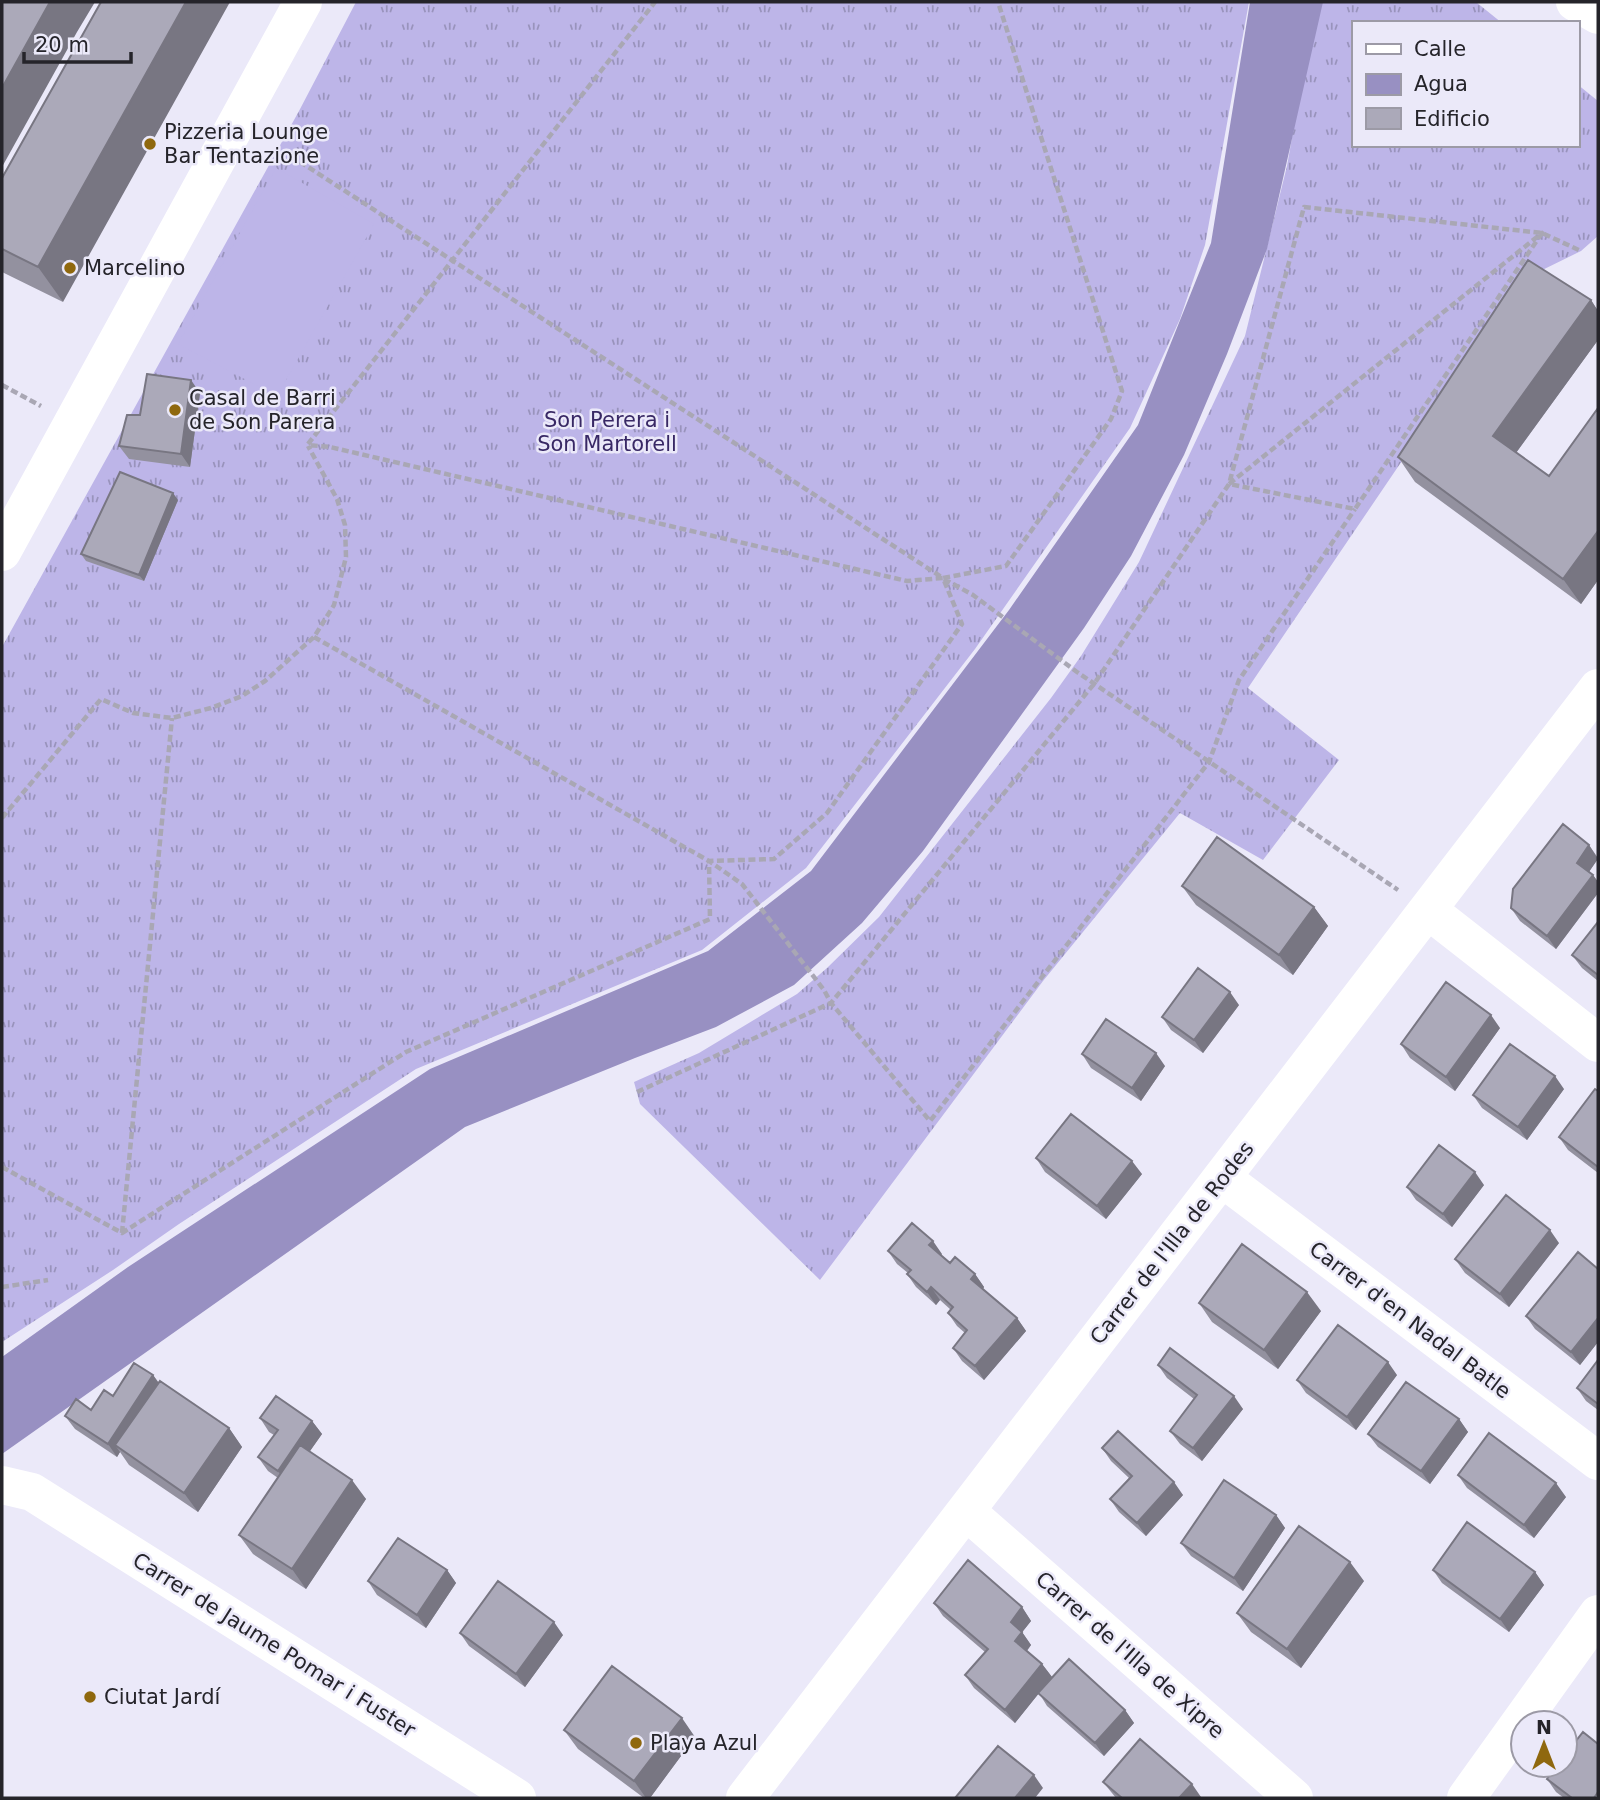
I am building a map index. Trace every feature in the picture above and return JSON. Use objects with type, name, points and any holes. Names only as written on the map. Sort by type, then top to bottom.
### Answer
[{"type":"street","points":[[2,552],[303,2]]},
{"type":"street","points":[[1575,2],[1598,15]]},
{"type":"street","name":"Carrer de l'Illa de Rodes","points":[[746,1798],[1598,688]]},
{"type":"street","points":[[1428,910],[1598,1043]]},
{"type":"street","name":"Carrer d'en Nadal Batle","points":[[1222,1178],[1598,1461]]},
{"type":"street","name":"Carrer de Jaume Pomar i Fuster","points":[[17,1489],[517,1798]]},
{"type":"street","name":"Carrer de l'Illa de Xipre","points":[[966,1511],[1294,1798]]},
{"type":"street","points":[[1466,1798],[1598,1614]]},
{"type":"path","points":[[308,445],[655,2]]},
{"type":"path","points":[[308,445],[330,447],[908,581],[943,578],[1006,566],[1111,419],[1122,391],[998,2]]},
{"type":"path","points":[[291,156],[973,595],[1094,684],[1428,910]]},
{"type":"path","points":[[1230,484],[1304,207],[1542,233],[1581,251]]},
{"type":"path","points":[[637,1092],[831,1003],[1094,684],[1230,484],[1542,233]]},
{"type":"path","points":[[314,637],[709,861],[742,884],[824,990],[831,1003],[930,1121],[1209,762],[1239,680],[1542,233]]},
{"type":"path","points":[[2,818],[101,699],[133,713],[173,718],[211,708],[242,696],[265,681],[314,637],[334,605],[346,557],[345,524],[337,499],[308,445]]},
{"type":"path","points":[[1230,484],[1355,509]]},
{"type":"path","points":[[709,861],[774,859],[827,814],[962,624],[943,578]]},
{"type":"path","points":[[122,1233],[173,718]]},
{"type":"path","points":[[122,1233],[406,1052],[710,919],[709,861]]},
{"type":"path","points":[[2,1167],[122,1233]]},
{"type":"path","points":[[2,1287],[48,1280]]},
{"type":"green space","name":"Son Perera i Son Martorell","points":[[356,2],[1249,2],[1205,245],[1180,319],[1130,428],[975,649],[806,868],[702,950],[416,1069],[2,1342],[2,647],[299,111]]},
{"type":"green space","points":[[1316,2],[1476,2],[1500,21],[1352,21],[1352,147],[1579,147],[1579,86],[1598,101],[1598,236],[1581,251],[1526,278],[1248,688],[1339,760],[1263,860],[1180,813],[1043,981],[820,1280],[640,1104],[634,1082],[699,1053],[797,994],[827,968],[879,917],[1081,656],[1139,562],[1245,336],[1287,166]]},
{"type":"green space","points":[[276,168],[374,224],[277,396],[178,344]]},
{"type":"water","points":[[1250,2],[1323,2],[1267,249],[1227,354],[1184,455],[1131,556],[1084,628],[923,851],[862,923],[794,985],[716,1027],[465,1127],[2,1454],[2,1357],[128,1267],[430,1069],[708,951],[811,871],[1009,610],[1138,425],[1211,243]]},
{"type":"building","points":[[2,2],[50,2],[2,88]]},
{"type":"building","points":[[101,2],[186,2],[38,267],[2,249],[2,178]]},
{"type":"building","points":[[1528,260],[1591,300],[1493,436],[1549,476],[1598,408],[1598,531],[1563,579],[1398,457]]},
{"type":"building","name":"Casal de Barri de Son Parera","points":[[147,374],[191,380],[181,454],[119,446],[127,415],[140,415]]},
{"type":"building","points":[[120,472],[173,493],[139,575],[81,554]]},
{"type":"building","points":[[1563,824],[1589,845],[1577,863],[1593,875],[1547,936],[1511,908],[1513,889]]},
{"type":"building","points":[[1217,837],[1314,907],[1279,955],[1182,886]]},
{"type":"building","points":[[1598,922],[1598,975],[1572,955]]},
{"type":"building","points":[[1198,968],[1230,992],[1194,1040],[1162,1017]]},
{"type":"building","points":[[1446,982],[1491,1015],[1446,1077],[1401,1044]]},
{"type":"building","points":[[1106,1019],[1156,1053],[1132,1088],[1082,1054]]},
{"type":"building","points":[[1510,1044],[1555,1076],[1518,1127],[1473,1095]]},
{"type":"building","points":[[1595,1089],[1598,1091],[1598,1167],[1559,1137]]},
{"type":"building","points":[[1071,1114],[1132,1161],[1097,1206],[1036,1158]]},
{"type":"building","points":[[1439,1145],[1475,1172],[1443,1214],[1407,1187]]},
{"type":"building","points":[[1506,1195],[1550,1230],[1500,1294],[1455,1259]]},
{"type":"building","points":[[912,1223],[933,1241],[929,1245],[950,1263],[955,1257],[975,1274],[971,1279],[1017,1318],[975,1366],[953,1348],[967,1330],[948,1313],[953,1307],[931,1287],[927,1292],[907,1274],[911,1270],[888,1251]]},
{"type":"building","points":[[1242,1244],[1307,1292],[1264,1350],[1199,1303]]},
{"type":"building","points":[[1578,1252],[1598,1269],[1598,1318],[1571,1352],[1526,1316]]},
{"type":"building","points":[[1338,1325],[1388,1362],[1347,1417],[1297,1380]]},
{"type":"building","points":[[1170,1348],[1234,1396],[1193,1448],[1170,1431],[1197,1395],[1158,1365]]},
{"type":"building","points":[[1598,1360],[1598,1404],[1577,1388]]},
{"type":"building","points":[[134,1363],[153,1375],[108,1444],[65,1416],[76,1399],[91,1410],[104,1390],[113,1396]]},
{"type":"building","points":[[160,1381],[229,1428],[184,1493],[115,1445]]},
{"type":"building","points":[[1406,1382],[1459,1419],[1421,1471],[1368,1434]]},
{"type":"building","points":[[276,1396],[312,1421],[278,1471],[258,1457],[278,1430],[260,1418]]},
{"type":"building","points":[[1118,1431],[1174,1482],[1137,1523],[1110,1499],[1132,1476],[1102,1448]]},
{"type":"building","points":[[1489,1433],[1556,1483],[1524,1525],[1458,1475]]},
{"type":"building","points":[[300,1445],[352,1480],[292,1569],[239,1535]]},
{"type":"building","points":[[1224,1480],[1276,1515],[1234,1578],[1181,1543]]},
{"type":"building","points":[[1467,1522],[1535,1572],[1500,1619],[1433,1570]]},
{"type":"building","points":[[1299,1526],[1350,1562],[1287,1649],[1237,1613]]},
{"type":"building","points":[[398,1538],[447,1570],[417,1615],[368,1581]]},
{"type":"building","points":[[968,1560],[1022,1607],[1011,1622],[1022,1632],[1015,1641],[1042,1664],[1005,1710],[965,1675],[988,1649],[934,1603]]},
{"type":"building","points":[[498,1581],[554,1622],[516,1674],[460,1633]]},
{"type":"building","points":[[1069,1659],[1125,1710],[1095,1743],[1038,1693]]},
{"type":"building","name":"Playa Azul","points":[[612,1666],[682,1718],[634,1781],[564,1730]]},
{"type":"building","points":[[1583,1732],[1598,1744],[1598,1792],[1594,1798],[1572,1798],[1547,1779],[1579,1779],[1579,1737]]},
{"type":"building","points":[[1140,1739],[1192,1784],[1179,1798],[1122,1798],[1103,1782]]},
{"type":"building","points":[[998,1746],[1034,1775],[1015,1798],[955,1798]]},
{"type":"place","name":"Pizzeria Lounge Bar Tentazione","points":[[150,144]]},
{"type":"place","name":"Marcelino","points":[[70,268]]},
{"type":"place","name":"Casal de Barri de Son Parera","points":[[175,410]]},
{"type":"place","name":"Ciutat Jardí","points":[[90,1697]]},
{"type":"place","name":"Playa Azul","points":[[636,1743]]}]
